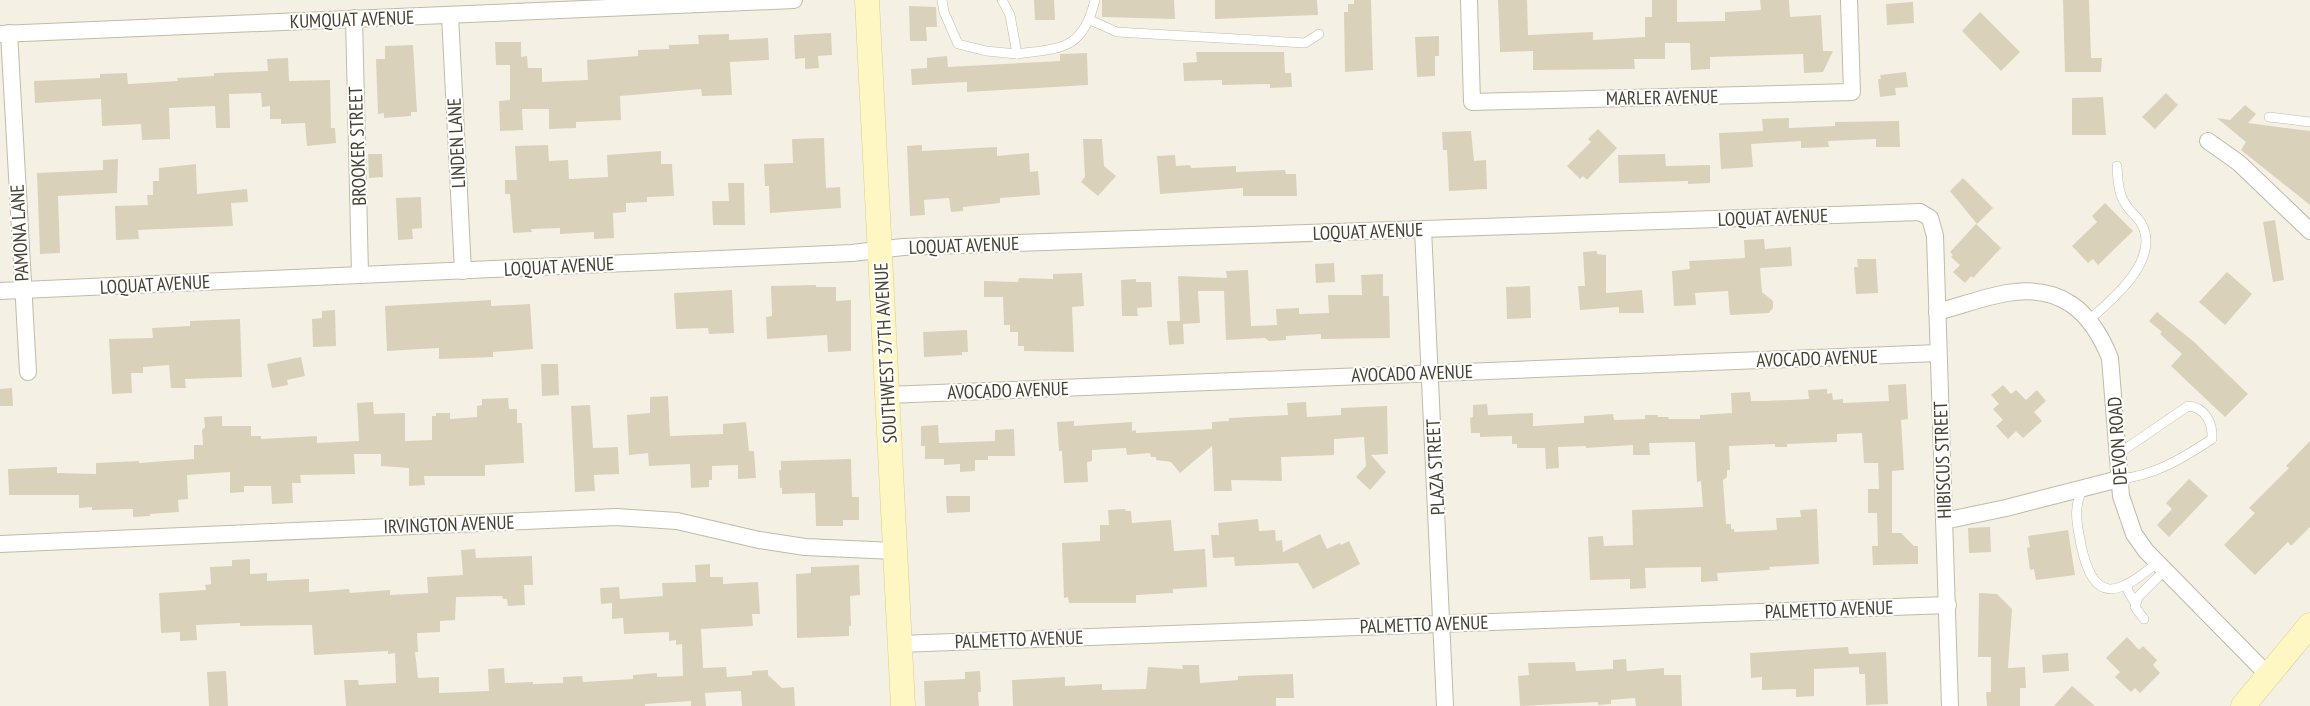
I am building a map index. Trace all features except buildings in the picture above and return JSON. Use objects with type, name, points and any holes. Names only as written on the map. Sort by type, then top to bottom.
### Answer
[{"type":"main road","name":"SOUTHWEST 37TH AVENUE","points":[[867,0],[903,706]]},
{"type":"main road","points":[[2243,706],[2310,625]]},
{"type":"street","name":"KUMQUAT AVENUE","points":[[4,34],[794,0]]},
{"type":"street","name":"MARLER AVENUE","points":[[1470,0],[1472,102],[1852,92],[1850,0]]},
{"type":"street","name":"LINDEN LANE","points":[[450,15],[463,271]]},
{"type":"street","name":"BROOKER STREET","points":[[354,18],[360,274]]},
{"type":"street","name":"PAMONA LANE","points":[[4,34],[28,372]]},
{"type":"street","points":[[2208,141],[2239,163],[2310,231]]},
{"type":"street","name":"LOQUAT AVENUE","points":[[0,291],[852,253],[903,247],[1906,212],[1920,212],[1927,216]]},
{"type":"street","name":"HIBISCUS STREET","points":[[1927,216],[1934,229],[1950,706]]},
{"type":"street","name":"PLAZA STREET","points":[[1423,229],[1445,706]]},
{"type":"street","name":"DEVON ROAD","points":[[1937,312],[2002,294],[2034,291],[2071,303],[2084,313],[2101,338],[2110,358],[2119,480],[2125,512],[2134,534],[2161,566],[2268,675]]},
{"type":"street","name":"AVOCADO AVENUE","points":[[887,395],[1938,353]]},
{"type":"street","points":[[1944,521],[2119,480]]},
{"type":"street","name":"IRVINGTON AVENUE","points":[[0,544],[616,517],[683,522],[759,540],[792,545],[894,551]]},
{"type":"street","name":"PALMETTO AVENUE","points":[[900,644],[1948,605]]},
{"type":"lane","points":[[942,0],[944,12],[958,44],[986,51],[1017,54],[1060,48],[1076,40],[1090,20],[1095,0]]},
{"type":"lane","points":[[1002,0],[1010,15],[1017,54]]},
{"type":"lane","points":[[1090,20],[1117,32],[1305,43],[1319,34]]},
{"type":"lane","points":[[2269,117],[2310,122]]},
{"type":"lane","points":[[2089,320],[2129,281],[2140,264],[2145,251],[2143,227],[2120,196],[2117,166]]},
{"type":"lane","points":[[2118,454],[2188,406],[2202,411],[2211,426],[2212,439],[2195,450],[2140,478],[2119,480]]},
{"type":"lane","points":[[2082,489],[2075,508],[2076,519],[2087,569],[2094,581],[2100,585],[2115,588],[2127,586],[2161,566]]},
{"type":"lane","points":[[2135,603],[2161,566]]},
{"type":"lane","points":[[2127,586],[2137,612],[2144,619]]}]
